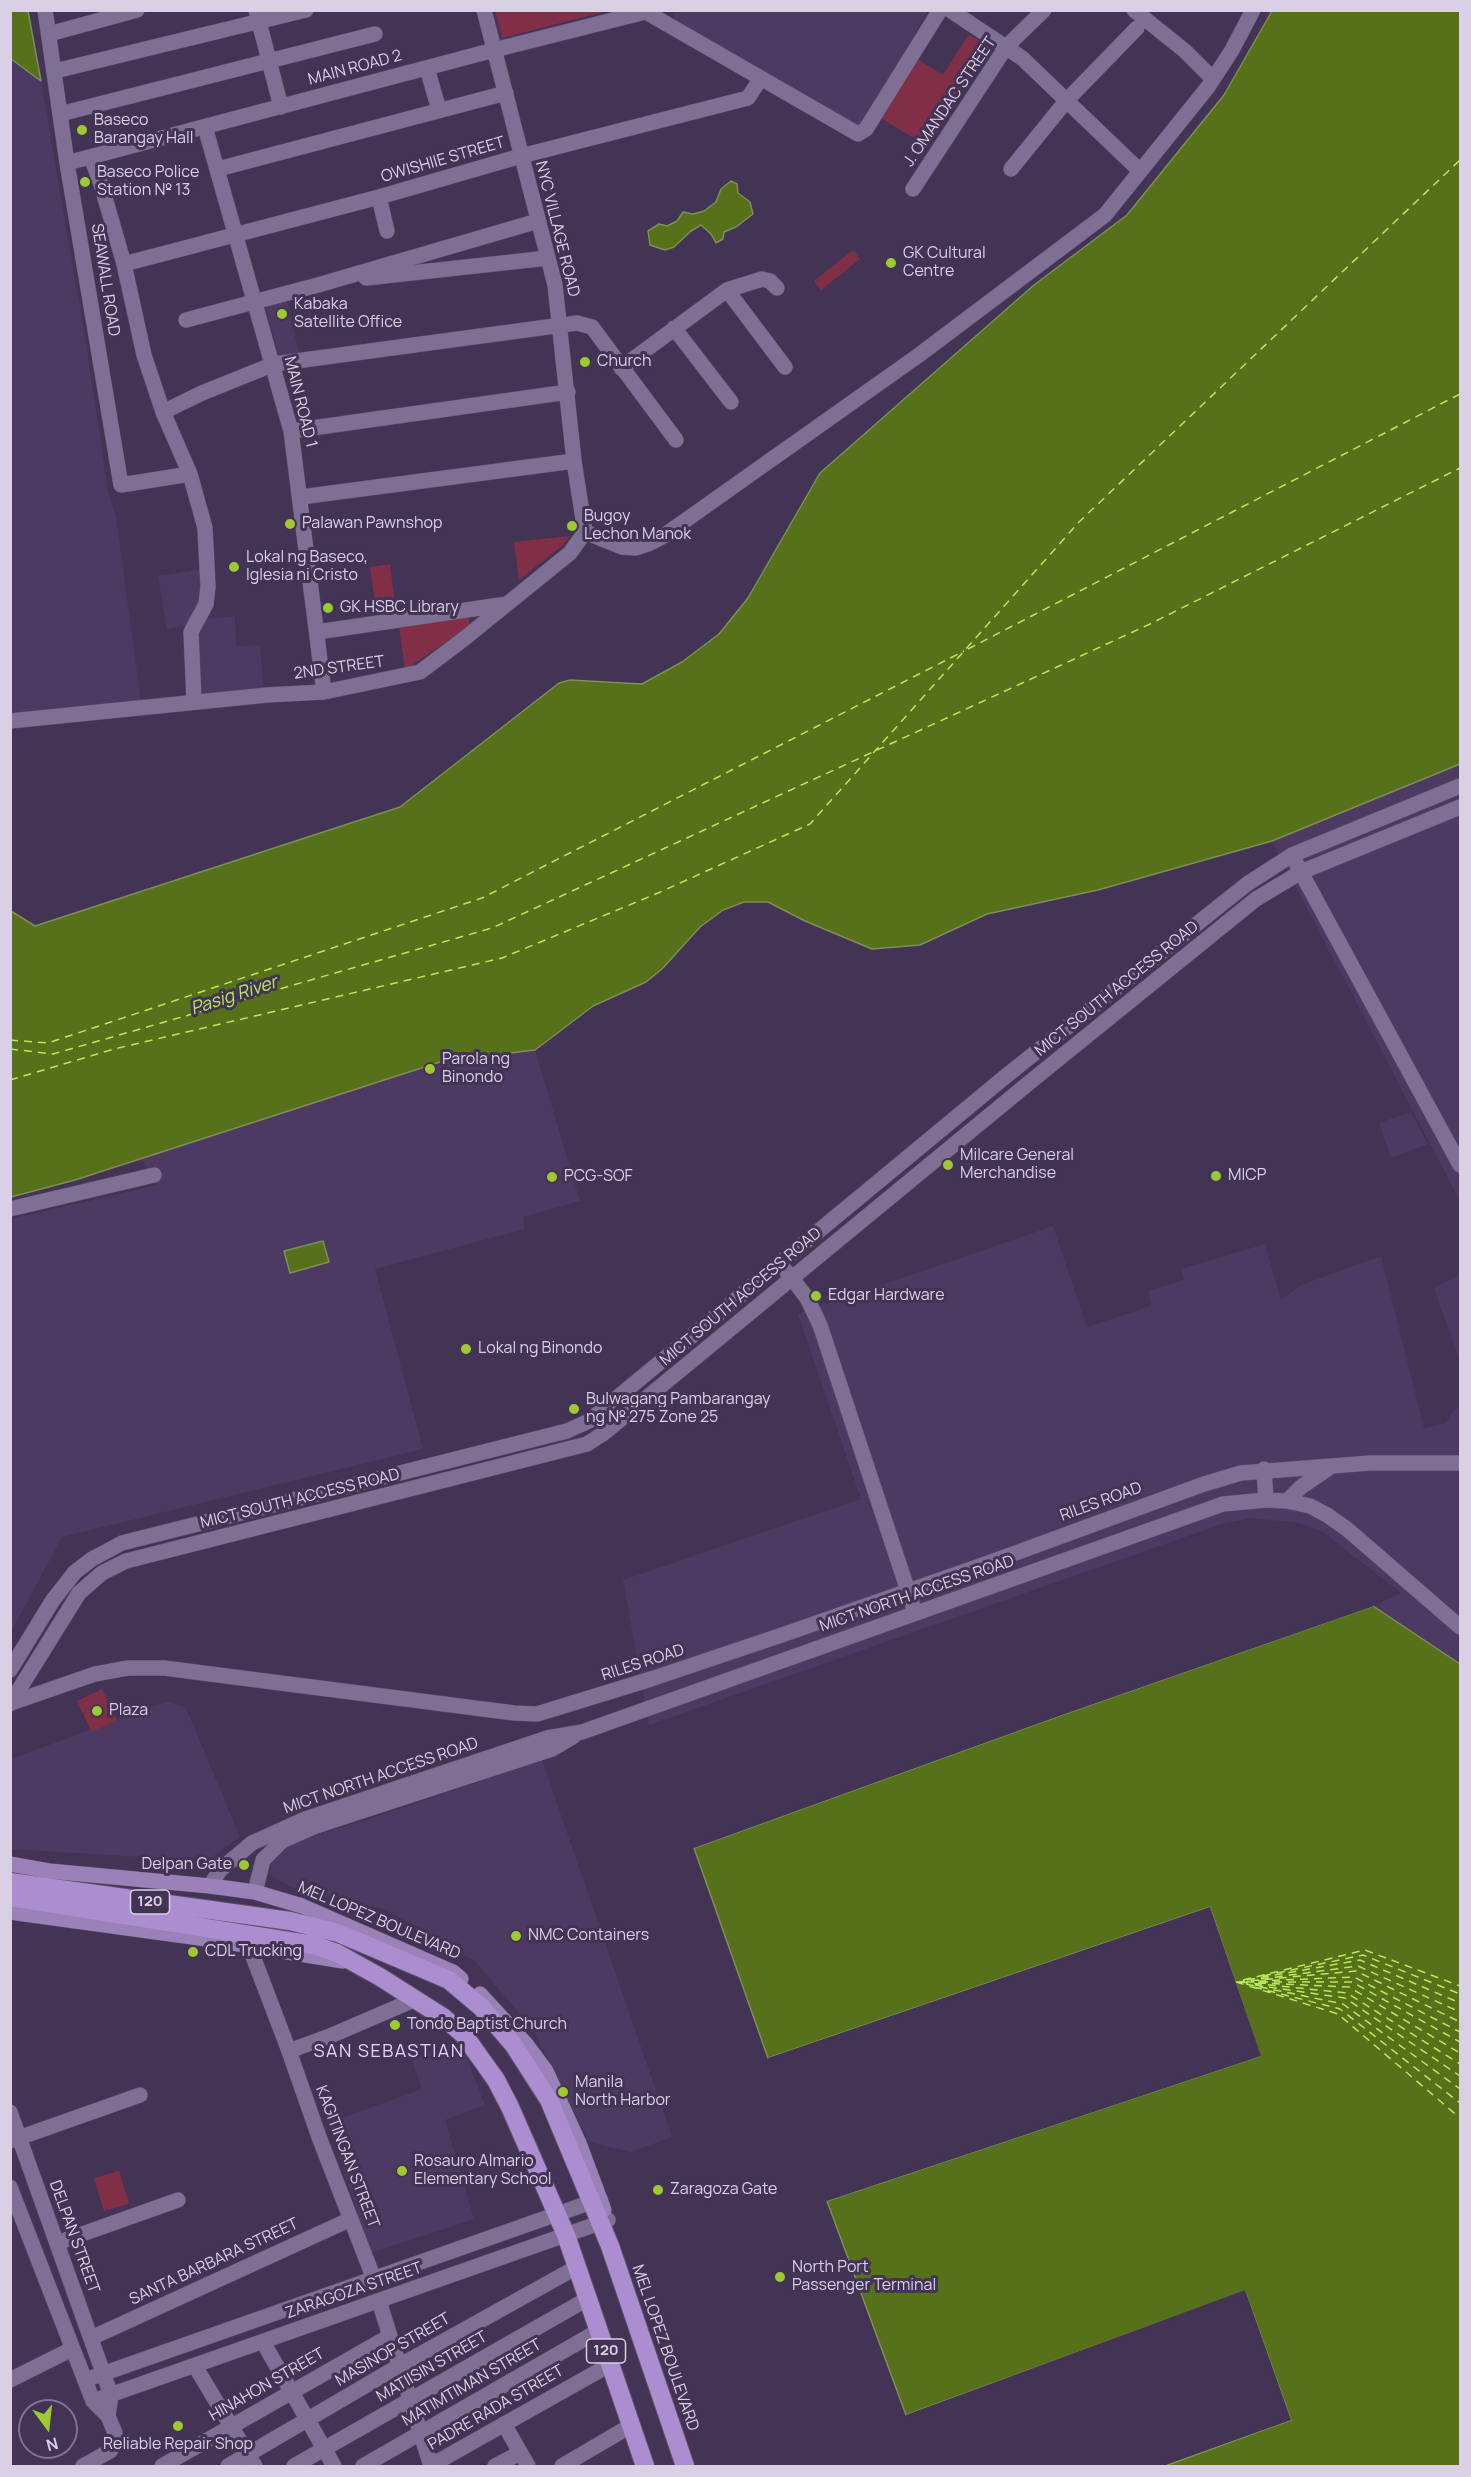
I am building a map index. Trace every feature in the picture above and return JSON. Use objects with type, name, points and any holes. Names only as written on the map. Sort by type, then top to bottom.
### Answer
[{"type":"highway","name":"MEL LOPEZ BOULEVARD","points":[[10,1882],[288,1930],[314,1945],[337,1953],[416,1999],[464,2035],[496,2080],[510,2107],[566,2235],[632,2425],[640,2464]]},
{"type":"highway","name":"MEL LOPEZ BOULEVARD","points":[[10,1897],[288,1930],[338,1933],[362,1941],[449,1980],[481,2007],[513,2044],[549,2100],[604,2222],[608,2242],[685,2466]]},
{"type":"main road","name":"MEL LOPEZ BOULEVARD","points":[[10,1864],[49,1871],[255,1892],[302,1906],[453,1972],[486,2000],[526,2044],[546,2072],[579,2143],[596,2201]]},
{"type":"main road","name":"MEL LOPEZ BOULEVARD","points":[[10,1912],[354,1963]]},
{"type":"street","name":"SEAWALL ROAD","points":[[45,10],[121,485],[190,474]]},
{"type":"street","points":[[49,34],[137,10]]},
{"type":"street","points":[[55,71],[257,16],[306,10]]},
{"type":"street","name":"NYC VILLAGE ROAD","points":[[484,10],[555,285],[574,461],[585,532]]},
{"type":"street","points":[[649,11],[858,134],[862,133],[940,10]]},
{"type":"street","points":[[950,10],[1022,58],[1140,171]]},
{"type":"street","name":"J. OMANDAC STREET","points":[[913,189],[1006,47],[1044,10]]},
{"type":"street","points":[[1134,10],[1185,51],[1213,79]]},
{"type":"street","points":[[585,532],[622,547],[636,548],[662,537],[919,355],[1082,233],[1112,208],[1213,79],[1253,10]]},
{"type":"street","name":"MAIN ROAD 2","points":[[68,163],[649,11]]},
{"type":"street","points":[[257,16],[281,107]]},
{"type":"street","points":[[1011,169],[1067,100],[1137,28]]},
{"type":"street","points":[[60,114],[269,59],[375,34]]},
{"type":"street","points":[[428,68],[439,110]]},
{"type":"street","name":"OWISHIIE STREET","points":[[124,264],[379,197],[521,156],[748,98],[752,96],[761,78]]},
{"type":"street","points":[[218,169],[506,93]]},
{"type":"street","name":"MAIN ROAD 1","points":[[205,128],[256,300],[291,430],[324,692]]},
{"type":"street","points":[[91,157],[124,264],[144,355],[163,412],[190,474],[206,528],[208,587],[206,604],[191,632],[194,702]]},
{"type":"street","points":[[379,197],[387,231]]},
{"type":"street","points":[[186,320],[318,285],[538,221]]},
{"type":"street","points":[[318,285],[548,258]]},
{"type":"street","points":[[621,368],[727,290],[762,279],[770,281],[777,288]]},
{"type":"street","points":[[727,290],[785,366]]},
{"type":"street","points":[[163,412],[201,393],[274,364],[577,323],[592,327],[676,440]]},
{"type":"street","points":[[674,328],[731,402]]},
{"type":"street","points":[[291,430],[568,392]]},
{"type":"street","points":[[301,497],[574,461]]},
{"type":"street","name":"2ND STREET","points":[[10,721],[87,715],[194,702],[324,692],[420,672],[570,553],[585,532]]},
{"type":"street","points":[[317,632],[507,604]]},
{"type":"street","name":"MICT SOUTH ACCESS ROAD","points":[[10,1670],[52,1600],[75,1572],[92,1559],[122,1543],[580,1426],[594,1418],[1088,1010],[1247,884],[1292,855],[1461,786]]},
{"type":"street","name":"MICT SOUTH ACCESS ROAD","points":[[11,1704],[79,1593],[102,1573],[126,1561],[587,1444],[604,1433],[1256,899],[1301,872],[1461,807]]},
{"type":"street","points":[[1292,855],[1461,1165]]},
{"type":"street","points":[[1088,1010],[1101,1025]]},
{"type":"street","points":[[905,1160],[918,1174]]},
{"type":"street","points":[[10,1209],[154,1175]]},
{"type":"street","points":[[779,1263],[807,1298],[820,1325],[915,1612]]},
{"type":"street","name":"RILES ROAD","points":[[11,1704],[95,1674],[128,1668],[164,1668],[502,1712],[537,1714],[651,1679],[908,1591],[1204,1484],[1241,1473],[1264,1469],[1406,1461],[1461,1463]]},
{"type":"street","points":[[1287,1501],[1301,1487],[1334,1465]]},
{"type":"street","points":[[1264,1469],[1266,1500]]},
{"type":"street","name":"MICT NORTH ACCESS ROAD","points":[[255,1892],[263,1860],[282,1841],[316,1826],[552,1749],[582,1732],[1223,1504],[1266,1500],[1287,1501],[1310,1506],[1347,1529],[1458,1621]]},
{"type":"street","points":[[52,1600],[68,1610]]},
{"type":"street","name":"MICT NORTH ACCESS ROAD","points":[[210,1886],[220,1870],[252,1843],[305,1819],[547,1738],[582,1732]]},
{"type":"street","name":"KAGITINGAN STREET","points":[[249,1946],[374,2279]]},
{"type":"street","points":[[289,2051],[416,1999]]},
{"type":"street","points":[[15,2139],[140,2095]]},
{"type":"street","name":"DELPAN STREET","points":[[10,2112],[15,2139],[57,2243],[103,2373]]},
{"type":"street","points":[[10,2187],[93,2401],[108,2416]]},
{"type":"street","points":[[57,2243],[178,2200]]},
{"type":"street","name":"ZARAGOZA STREET","points":[[85,2380],[596,2201]]},
{"type":"street","name":"SANTA BARBARA STREET","points":[[91,2338],[351,2219]]},
{"type":"street","name":"ZARAGOZA STREET","points":[[93,2401],[604,2222]]},
{"type":"street","name":"MASINOP STREET","points":[[228,2466],[252,2460],[307,2421],[399,2366],[578,2267]]},
{"type":"street","name":"MATIISIN STREET","points":[[294,2466],[589,2298]]},
{"type":"street","points":[[379,2301],[431,2466]]},
{"type":"street","name":"MATIMTIMAN STREET","points":[[363,2466],[600,2330]]},
{"type":"street","name":"HINAHON STREET","points":[[162,2466],[390,2336]]},
{"type":"street","points":[[263,2342],[334,2466]]},
{"type":"street","points":[[10,2380],[72,2349]]},
{"type":"street","name":"PADRE RADA STREET","points":[[431,2466],[611,2364]]},
{"type":"street","points":[[195,2366],[252,2460]]},
{"type":"street","points":[[86,2466],[110,2451],[115,2443],[108,2416],[111,2395],[103,2373]]},
{"type":"street","points":[[504,2424],[528,2466]]},
{"type":"street","points":[[562,2466],[632,2425]]},
{"type":"street","points":[[495,2466],[520,2453]]},
{"type":"shaded area","points":[[495,10],[608,10],[608,11],[502,38]]},
{"type":"shaded area","points":[[685,10],[928,11],[861,127],[674,20],[674,13]]},
{"type":"shaded area","points":[[969,34],[991,48],[928,147],[881,118],[917,59],[943,75]]},
{"type":"shaded area","points":[[11,59],[41,81],[86,342],[108,491],[116,517],[141,702],[11,716]]},
{"type":"shaded area","points":[[853,250],[860,259],[821,290],[814,281]]},
{"type":"shaded area","points":[[286,297],[299,354],[280,358],[264,303]]},
{"type":"shaded area","points":[[570,536],[562,546],[519,580],[514,542]]},
{"type":"shaded area","points":[[390,564],[396,615],[377,617],[370,567]]},
{"type":"shaded area","points":[[203,569],[204,583],[194,624],[167,629],[158,576]]},
{"type":"shaded area","points":[[468,613],[470,625],[405,670],[399,626]]},
{"type":"shaded area","points":[[235,616],[236,646],[260,645],[264,693],[196,695],[195,641],[204,619]]},
{"type":"shaded area","points":[[1460,764],[1460,1201],[1272,841]]},
{"type":"shaded area","points":[[535,1050],[580,1201],[523,1217],[525,1229],[375,1269],[423,1449],[62,1537],[11,1632],[11,1219],[158,1185],[141,1158],[443,1060]]},
{"type":"shaded area","points":[[1411,1112],[1428,1144],[1391,1158],[1379,1123]]},
{"type":"shaded area","points":[[1053,1226],[1087,1327],[1151,1306],[1148,1291],[1184,1280],[1181,1269],[1265,1244],[1281,1300],[1301,1285],[1381,1256],[1424,1428],[1446,1423],[1454,1410],[1460,1407],[1460,1664],[1373,1606],[1401,1593],[1323,1532],[1300,1523],[1252,1518],[1225,1523],[649,1725],[623,1580],[861,1499],[798,1314]]},
{"type":"shaded area","points":[[1460,1275],[1460,1361],[1434,1288]]},
{"type":"shaded area","name":"Plaza","points":[[102,1689],[117,1720],[92,1732],[77,1701]]},
{"type":"shaded area","points":[[168,1701],[186,1708],[240,1837],[207,1861],[11,1849],[11,1759]]},
{"type":"shaded area","name":"NMC Containers","points":[[542,1760],[672,2137],[631,2152],[589,2142],[532,2028],[476,1962],[385,1909],[325,1898],[290,1887],[270,1875],[272,1857],[296,1841],[369,1819]]},
{"type":"shaded area","name":"Rosauro Almario Elementary School","points":[[460,2040],[485,2105],[445,2120],[474,2219],[371,2253],[328,2123],[422,2089],[411,2058]]},
{"type":"shaded area","points":[[119,2171],[129,2204],[104,2211],[94,2178]]},
{"type":"water","points":[[11,10],[28,11],[41,81],[11,59]]},
{"type":"water","name":"Pasig River","points":[[1272,11],[1460,11],[1460,764],[1272,841],[1098,890],[987,914],[920,945],[872,949],[805,921],[768,902],[744,902],[723,910],[700,927],[662,969],[646,982],[593,1006],[535,1050],[443,1061],[75,1180],[11,1197],[11,911],[35,926],[400,807],[559,683],[570,680],[642,684],[682,662],[719,634],[748,598],[820,473],[1034,285],[1127,215],[1224,95]]},
{"type":"water","points":[[731,181],[737,184],[738,193],[750,202],[753,214],[736,227],[724,232],[723,239],[716,243],[711,234],[701,225],[674,247],[665,250],[650,245],[648,231],[659,224],[667,226],[677,221],[683,212],[693,214],[704,211],[716,202],[721,189]]},
{"type":"water","points":[[323,1241],[329,1262],[290,1273],[284,1251]]},
{"type":"water","points":[[1373,1606],[1460,1664],[1460,2466],[1165,2466],[1291,2420],[1245,2291],[906,2415],[827,2201],[1260,2056],[1210,1907],[768,2058],[694,1848],[1059,1716]]},
{"type":"pier","points":[[1372,1603],[1377,1605],[1059,1716],[694,1848],[692,1846],[1058,1713]]},
{"type":"pier","points":[[1210,1907],[1261,2056],[827,2201],[826,2198],[1257,2054],[1208,1911],[769,2061],[768,2058]]},
{"type":"pier","points":[[1245,2290],[1291,2420],[1162,2466],[1287,2418],[1243,2294],[907,2418],[906,2415]]},
{"type":"ferry route","points":[[10,1080],[114,1049],[502,958],[658,893],[810,824],[1079,522],[1460,160]]},
{"type":"ferry route","points":[[968,649],[1460,394]]},
{"type":"ferry route","points":[[10,1049],[53,1054],[492,928],[1150,624],[1460,468]]},
{"type":"ferry route","points":[[10,1040],[48,1043],[482,898],[964,651]]},
{"type":"ferry route","points":[[1243,1980],[1365,1950],[1460,1986]]},
{"type":"ferry route","points":[[1263,1976],[1363,1955],[1460,1994]]},
{"type":"ferry route","points":[[1247,1980],[1360,1960],[1460,2003]]},
{"type":"ferry route","points":[[1261,1979],[1358,1966],[1460,2012]]},
{"type":"ferry route","points":[[1237,1982],[1356,1971],[1460,2022]]},
{"type":"ferry route","points":[[1258,1981],[1354,1977],[1460,2032]]},
{"type":"ferry route","points":[[1236,1982],[1338,2014],[1460,2118]]},
{"type":"ferry route","points":[[1240,1982],[1347,1993],[1460,2064]]},
{"type":"ferry route","points":[[1246,1982],[1352,1982],[1460,2042]]},
{"type":"ferry route","points":[[1258,1983],[1349,1987],[1460,2053]]},
{"type":"ferry route","points":[[1246,1984],[1343,2004],[1460,2089]]},
{"type":"ferry route","points":[[1255,1985],[1345,1998],[1460,2076]]},
{"type":"ferry route","points":[[1254,1987],[1340,2009],[1460,2103]]},
{"type":"place","name":"Baseco Barangay Hall","points":[[82,130]]},
{"type":"place","name":"Baseco Police Station № 13","points":[[85,182]]},
{"type":"place","name":"GK Cultural Centre","points":[[891,263]]},
{"type":"place","name":"Kabaka Satellite Office","points":[[282,314]]},
{"type":"place","name":"Church","points":[[585,362]]},
{"type":"place","name":"Palawan Pawnshop","points":[[290,524]]},
{"type":"place","name":"Bugoy Lechon Manok","points":[[572,526]]},
{"type":"place","name":"Lokal ng Baseco, Iglesia ni Cristo","points":[[234,567]]},
{"type":"place","name":"GK HSBC Library","points":[[328,608]]},
{"type":"place","name":"Parola ng Binondo","points":[[430,1069]]},
{"type":"place","name":"Milcare General Merchandise","points":[[948,1165]]},
{"type":"place","name":"MICP","points":[[1216,1176]]},
{"type":"place","name":"PCG-SOF","points":[[552,1177]]},
{"type":"place","name":"Edgar Hardware","points":[[816,1296]]},
{"type":"place","name":"Lokal ng Binondo","points":[[466,1349]]},
{"type":"place","name":"Bulwagang Pambarangay ng № 275 Zone 25","points":[[574,1409]]},
{"type":"place","name":"Plaza","points":[[97,1711]]},
{"type":"place","name":"Delpan Gate","points":[[244,1865]]},
{"type":"place","name":"NMC Containers","points":[[516,1936]]},
{"type":"place","name":"CDL Trucking","points":[[193,1952]]},
{"type":"place","name":"Tondo Baptist Church","points":[[395,2025]]},
{"type":"place","name":"Manila North Harbor","points":[[563,2092]]},
{"type":"place","name":"Rosauro Almario Elementary School","points":[[402,2171]]},
{"type":"place","name":"Zaragoza Gate","points":[[658,2190]]},
{"type":"place","name":"North Port Passenger Terminal","points":[[780,2277]]},
{"type":"place","name":"Reliable Repair Shop","points":[[178,2426]]},
{"type":"district","name":"SAN SEBASTIAN","points":[[389,2052]]}]
